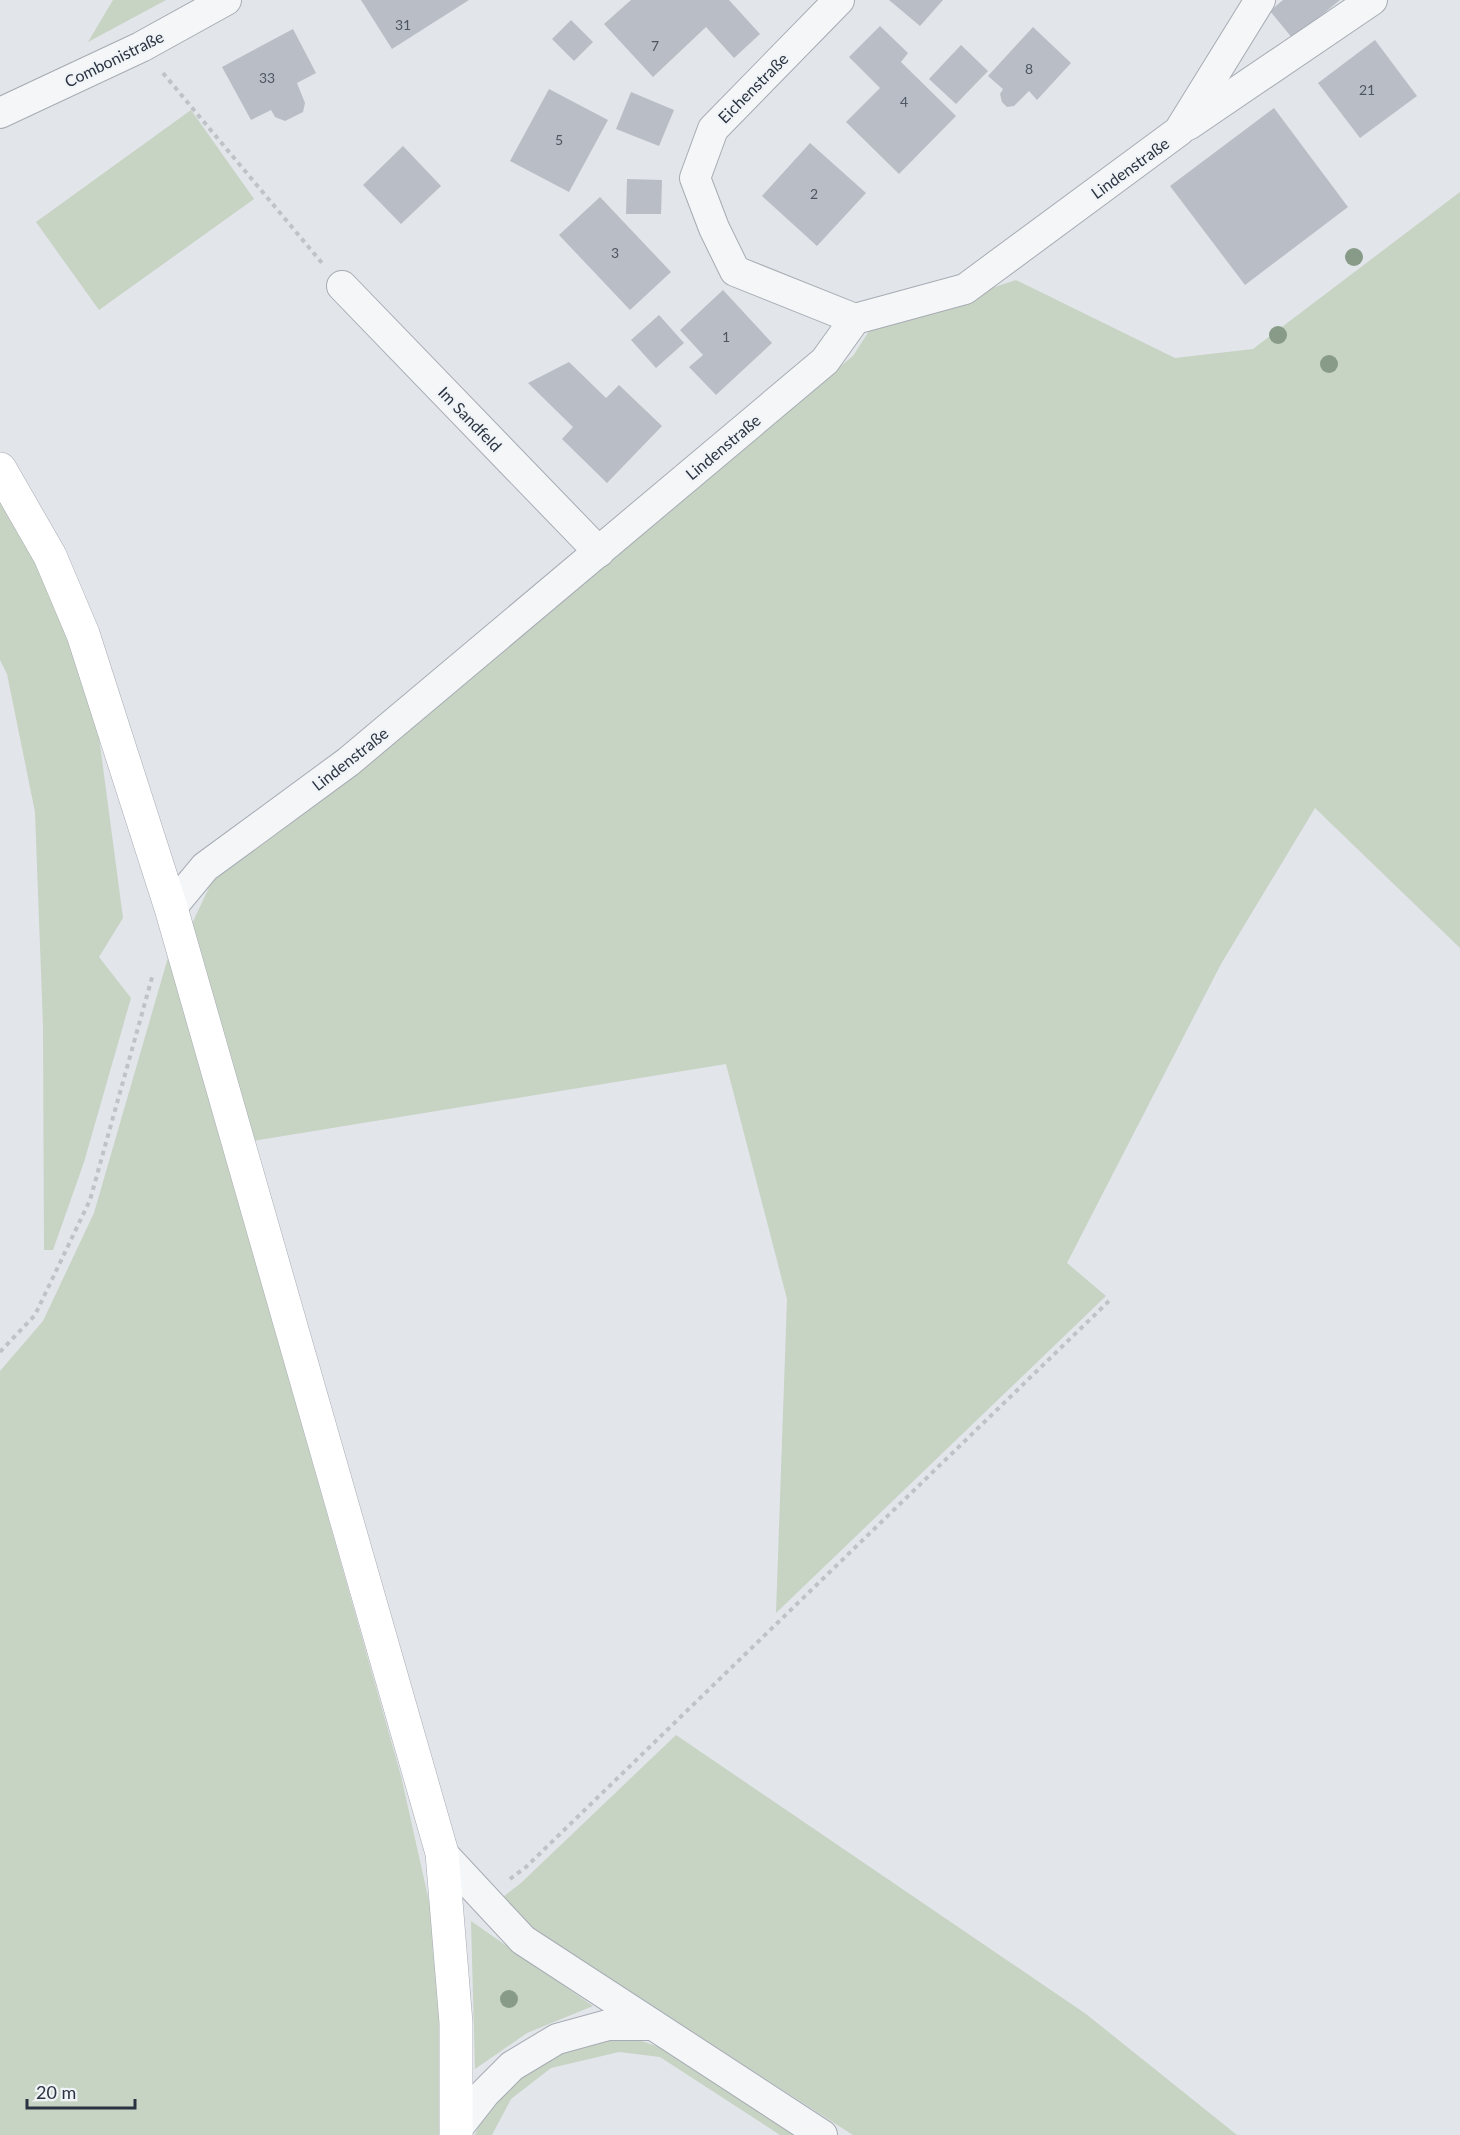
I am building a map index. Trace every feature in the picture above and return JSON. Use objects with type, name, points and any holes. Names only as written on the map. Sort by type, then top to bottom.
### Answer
[{"type":"main road","points":[[0,469],[50,556],[83,634],[171,908],[442,1853],[456,2024],[456,2132]]},
{"type":"street","name":"Combonistraße","points":[[0,113],[141,47],[226,0]]},
{"type":"street","name":"Eichenstraße","points":[[839,0],[713,129],[695,178],[714,228],[735,271],[855,319]]},
{"type":"street","name":"Lindenstraße","points":[[171,908],[205,867],[348,762],[825,361],[855,319],[965,289],[1179,131],[1260,0]]},
{"type":"street","points":[[1179,131],[1372,0]]},
{"type":"street","name":"Im Sandfeld","points":[[342,286],[599,552]]},
{"type":"street","points":[[442,1853],[523,1940],[822,2135]]},
{"type":"street","points":[[456,2132],[485,2093],[512,2066],[557,2039],[608,2025],[653,2025]]},
{"type":"path","points":[[141,47],[342,286]]},
{"type":"path","points":[[0,1352],[35,1315],[90,1200],[156,964]]},
{"type":"path","points":[[485,1899],[526,1867],[1109,1301]]},
{"type":"green space","points":[[113,0],[166,0],[88,42]]},
{"type":"green space","points":[[191,110],[254,199],[99,310],[36,222]]},
{"type":"green space","points":[[1460,192],[1460,948],[1315,808],[1221,964],[1067,1263],[1106,1296],[776,1613],[787,1299],[726,1064],[252,1141],[190,928],[213,879],[853,356],[871,328],[1016,280],[1175,358],[1253,349]]},
{"type":"green space","points":[[0,499],[45,579],[97,722],[123,918],[99,957],[131,998],[84,1162],[53,1250],[44,1250],[43,1026],[35,812],[7,674],[0,660]]},
{"type":"green space","points":[[169,954],[401,1776],[439,1946],[439,2135],[0,2135],[0,1371],[43,1321],[94,1213]]},
{"type":"green space","points":[[676,1735],[1086,2014],[1237,2135],[853,2135],[531,1929],[499,1900],[521,1883]]},
{"type":"green space","points":[[471,1921],[593,2006],[527,2033],[475,2069]]},
{"type":"green space","points":[[632,2038],[672,2051],[799,2135],[780,2135],[660,2057],[619,2052],[551,2068],[511,2099],[492,2135],[475,2135],[486,2105],[537,2059],[576,2042]]},
{"type":"building","points":[[361,0],[469,0],[392,49]]},
{"type":"building","points":[[631,0],[729,0],[760,34],[734,58],[706,27],[653,77],[604,24]]},
{"type":"building","points":[[889,0],[943,0],[920,26]]},
{"type":"building","points":[[1283,0],[1340,0],[1293,39],[1270,11]]},
{"type":"building","points":[[571,20],[593,42],[574,61],[552,39]]},
{"type":"building","points":[[880,26],[908,53],[901,62],[956,116],[899,174],[846,122],[880,88],[849,57]]},
{"type":"building","points":[[1033,27],[1071,63],[1037,100],[1029,91],[1014,106],[1007,107],[1002,102],[1000,94],[1003,89],[988,76]]},
{"type":"building","points":[[293,29],[316,73],[297,83],[305,103],[303,112],[285,121],[275,117],[271,110],[251,120],[222,67]]},
{"type":"building","points":[[1375,40],[1417,96],[1360,138],[1318,83]]},
{"type":"building","points":[[961,45],[988,71],[956,104],[929,79]]},
{"type":"building","points":[[549,89],[608,120],[569,192],[510,161]]},
{"type":"building","points":[[631,92],[674,110],[659,146],[616,129]]},
{"type":"building","points":[[1274,108],[1348,207],[1245,285],[1170,186]]},
{"type":"building","points":[[810,143],[866,193],[817,246],[762,196]]},
{"type":"building","points":[[403,146],[441,186],[401,224],[363,185]]},
{"type":"building","points":[[627,179],[662,180],[661,214],[626,214]]},
{"type":"building","points":[[600,197],[671,272],[630,310],[559,235]]},
{"type":"building","points":[[723,290],[772,343],[716,395],[689,367],[703,355],[680,330]]},
{"type":"building","points":[[659,315],[684,343],[656,368],[631,340]]},
{"type":"building","points":[[569,362],[606,398],[619,385],[662,426],[607,483],[562,439],[573,427],[528,383]]}]
